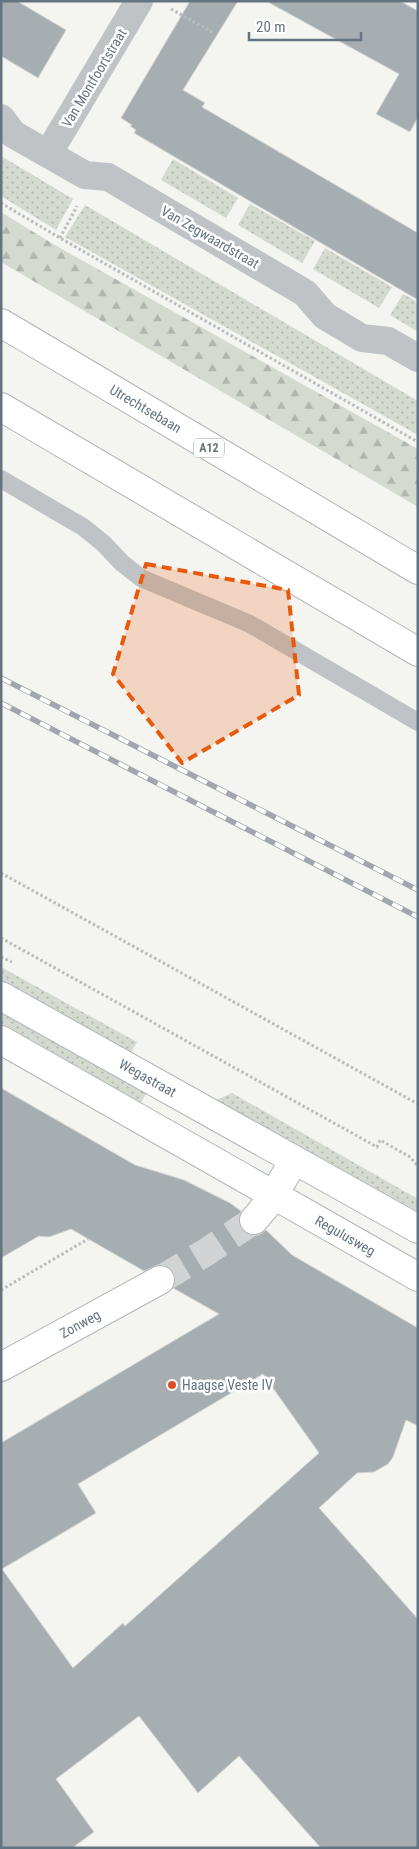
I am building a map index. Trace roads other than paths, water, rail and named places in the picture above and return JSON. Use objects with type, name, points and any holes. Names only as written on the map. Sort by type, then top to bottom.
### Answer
[{"type":"main road","name":"Utrechtsebaan","points":[[1,323],[418,570]]},
{"type":"main road","points":[[1,407],[418,652]]},
{"type":"main road","name":"Wegastraat","points":[[1,996],[294,1160]]},
{"type":"main road","points":[[1,1040],[274,1195]]},
{"type":"main road","points":[[254,1220],[274,1195],[294,1160],[418,1229]]},
{"type":"main road","name":"Regulusweg","points":[[274,1195],[418,1277]]},
{"type":"main road","name":"Zonweg","points":[[1,1367],[160,1280]]},
{"type":"street","name":"Van Montfoortstraat","points":[[48,154],[139,1]]},
{"type":"street","name":"Van Zegwaardstraat","points":[[1,118],[13,134],[85,175],[108,177],[305,292],[325,316],[362,338],[388,341],[418,358]]},
{"type":"lane","points":[[1,478],[83,527],[103,543],[122,564],[141,578],[250,624],[418,722]]},
{"type":"tunnel","points":[[160,1280],[254,1220]]},
{"type":"railway","points":[[1,678],[418,890]]},
{"type":"railway","points":[[1,703],[418,917]]},
{"type":"place","name":"Haagse Veste IV","points":[[172,1385]]}]
